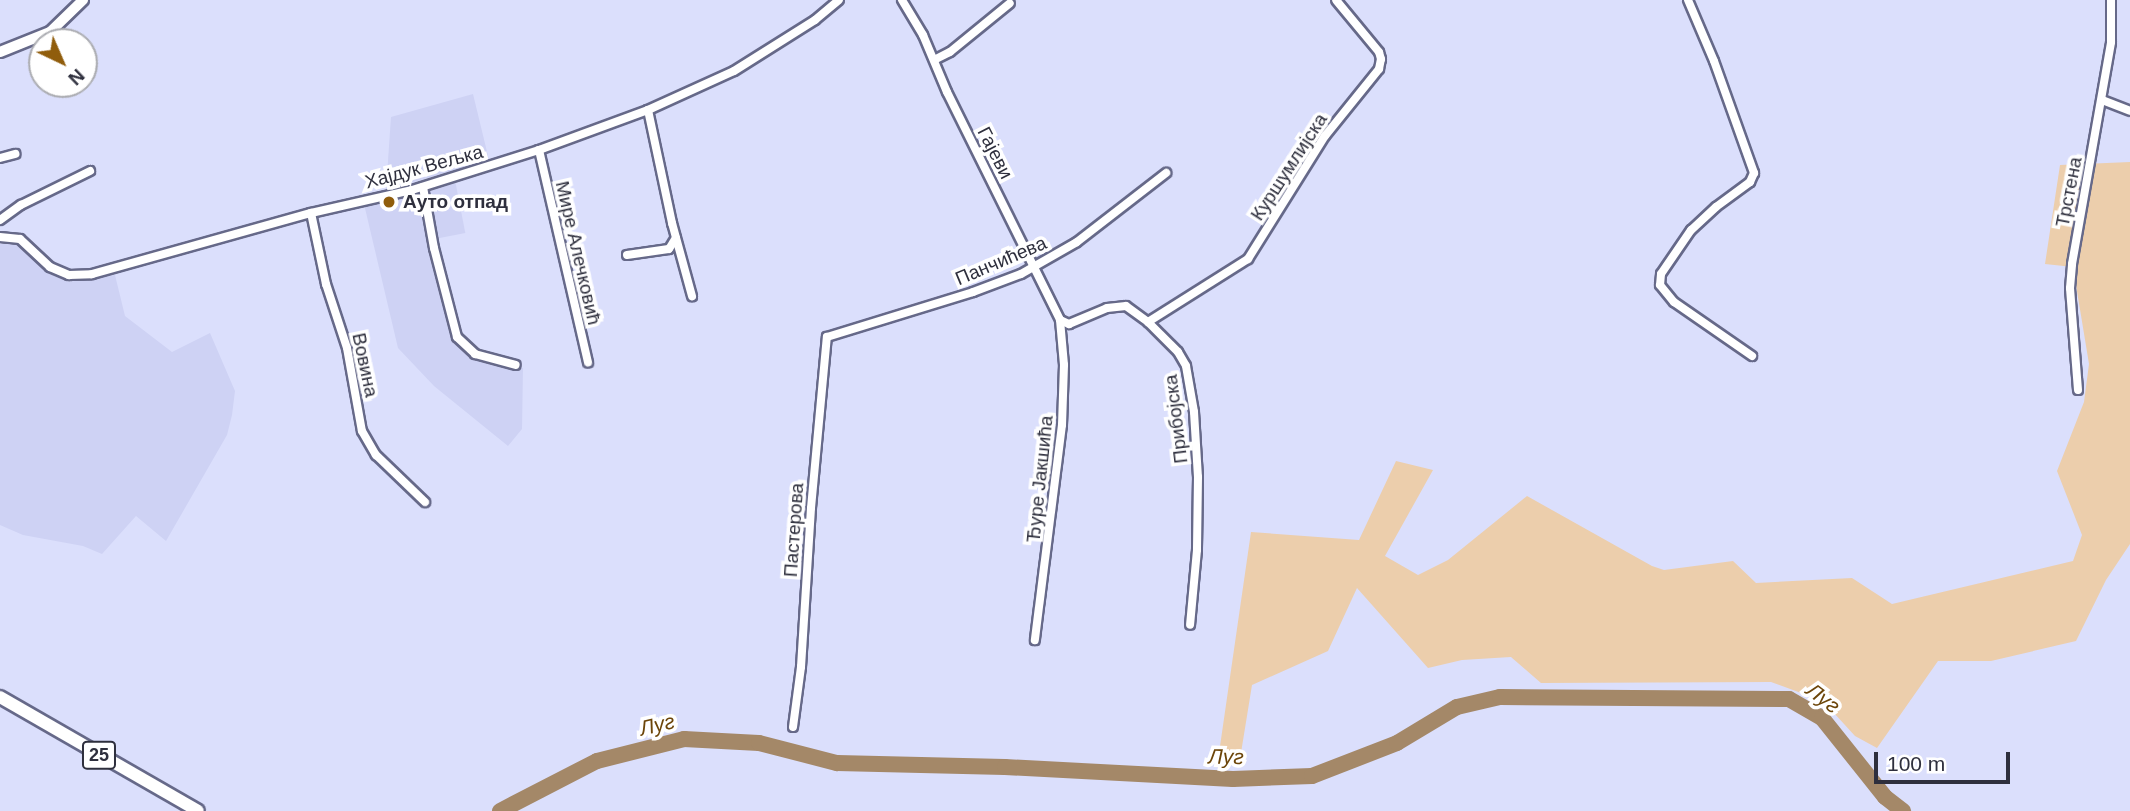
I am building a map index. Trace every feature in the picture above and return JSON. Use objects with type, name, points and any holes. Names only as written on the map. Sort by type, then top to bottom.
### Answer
[{"type":"main road","points":[[0,52],[50,32],[83,0]]},
{"type":"main road","name":"25","points":[[0,697],[198,811]]},
{"type":"street","name":"Хајдук Вељка","points":[[0,236],[19,239],[50,267],[69,275],[92,274],[311,213],[423,187],[539,150],[648,110],[734,71],[815,20],[839,0]]},
{"type":"street","name":"Гајеви","points":[[902,0],[923,35],[947,92],[1060,320]]},
{"type":"street","name":"Куршумлијска","points":[[1148,322],[1248,258],[1325,136],[1379,69],[1379,52],[1336,0]]},
{"type":"street","points":[[1688,0],[1714,61],[1754,173],[1750,182],[1691,230],[1661,274],[1660,285],[1674,302],[1752,356]]},
{"type":"street","name":"Трстена","points":[[2078,390],[2070,288],[2072,264],[2111,42],[2111,0]]},
{"type":"street","points":[[934,60],[950,52],[1010,4]]},
{"type":"street","points":[[2102,100],[2130,111]]},
{"type":"street","points":[[648,110],[676,238],[692,296]]},
{"type":"street","name":"Мире Алечковић","points":[[539,150],[588,362]]},
{"type":"street","points":[[0,158],[15,154]]},
{"type":"street","points":[[0,220],[21,205],[90,171]]},
{"type":"street","name":"Панчићева","points":[[827,337],[973,292],[1034,265],[1077,243],[1166,173]]},
{"type":"street","points":[[423,187],[434,248],[457,337],[475,354],[516,365]]},
{"type":"street","name":"Вовина","points":[[311,213],[326,284],[349,356],[362,431],[376,455],[425,502]]},
{"type":"street","points":[[627,255],[669,249],[676,238]]},
{"type":"street","name":"Прибојска","points":[[1060,320],[1076,323],[1116,305],[1133,309],[1184,361],[1194,412],[1198,526],[1190,625]]},
{"type":"street","name":"Ђуре Јакшића","points":[[1035,640],[1062,425],[1064,365],[1060,320]]},
{"type":"street","name":"Пастерова","points":[[793,727],[801,667],[811,508],[827,337]]},
{"type":"shaded area","points":[[473,94],[489,160],[386,190],[391,117]]},
{"type":"shaded area","points":[[2130,162],[2130,544],[2106,580],[2076,641],[1991,661],[1938,661],[1877,748],[1855,736],[1823,701],[1771,682],[1541,683],[1511,657],[1462,660],[1428,668],[1357,588],[1328,651],[1252,685],[1240,759],[1218,760],[1251,532],[1359,540],[1396,461],[1433,470],[1385,556],[1418,575],[1448,560],[1527,496],[1652,566],[1664,570],[1733,561],[1756,583],[1852,578],[1892,604],[2073,561],[2082,535],[2057,471],[2084,402],[2089,364],[2073,267],[2045,264],[2060,165]]},
{"type":"shaded area","points":[[455,180],[465,233],[436,239],[426,186]]},
{"type":"shaded area","points":[[419,193],[452,338],[476,357],[523,368],[522,429],[508,446],[434,386],[398,348],[364,204]]},
{"type":"shaded area","points":[[0,244],[18,244],[52,275],[68,282],[115,275],[125,316],[172,352],[210,333],[235,391],[232,415],[227,435],[166,541],[136,516],[102,554],[83,546],[23,535],[0,525]]},
{"type":"waterway","name":"Луг","points":[[500,811],[597,761],[684,739],[759,743],[837,763],[1005,767],[1233,779],[1312,776],[1397,743],[1457,707],[1500,697],[1789,699],[1822,718],[1885,797],[1903,811]]},
{"type":"waterway","name":"Луг","points":[[1891,802],[1891,811]]},
{"type":"place","name":"Ауто отпад","points":[[389,202]]}]
